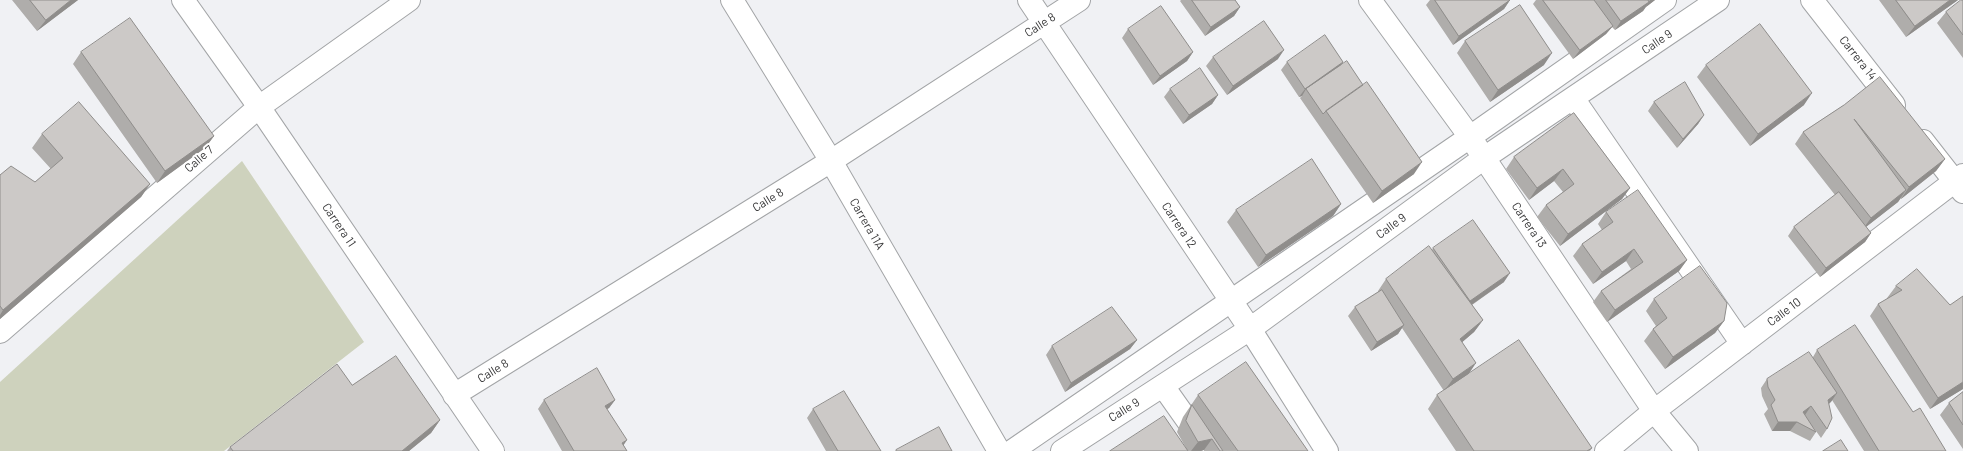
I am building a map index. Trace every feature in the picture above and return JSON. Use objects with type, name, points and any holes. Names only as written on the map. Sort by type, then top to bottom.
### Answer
[{"type":"street","name":"Carrera 11","points":[[183,0],[259,107],[493,451]]},
{"type":"street","name":"Calle 7","points":[[0,332],[259,107],[409,0]]},
{"type":"street","name":"Carrera 11A","points":[[732,0],[831,161],[999,451]]},
{"type":"street","name":"Carrera 12","points":[[1029,0],[1250,329],[1327,451]]},
{"type":"street","name":"Calle 8","points":[[454,395],[831,161],[1079,0]]},
{"type":"street","name":"Carrera 13","points":[[1370,0],[1470,137],[1654,411],[1687,451]]},
{"type":"street","points":[[1012,451],[1230,300],[1470,137],[1665,0]]},
{"type":"street","name":"Calle 9","points":[[1062,451],[1250,329],[1484,158],[1718,0]]},
{"type":"street","name":"Carrera 14","points":[[1812,0],[1908,123],[1960,183]]},
{"type":"street","points":[[1573,98],[1742,344]]},
{"type":"street","name":"Calle 10","points":[[1606,451],[1654,411],[1742,344],[1960,183]]},
{"type":"street","points":[[1164,386],[1209,451]]},
{"type":"green space","points":[[242,161],[364,342],[224,451],[0,451],[0,382]]},
{"type":"building","points":[[30,0],[71,0],[46,20]]},
{"type":"building","points":[[1192,0],[1235,0],[1240,7],[1211,27]]},
{"type":"building","points":[[1435,0],[1510,0],[1459,36]]},
{"type":"building","points":[[1543,0],[1594,0],[1613,26],[1580,50]]},
{"type":"building","points":[[1606,0],[1648,0],[1649,2],[1621,21]]},
{"type":"building","points":[[1896,0],[1950,0],[1915,26]]},
{"type":"building","points":[[1963,0],[1963,35],[1946,12]]},
{"type":"building","points":[[1520,5],[1552,53],[1498,90],[1465,41]]},
{"type":"building","points":[[1161,6],[1193,52],[1160,76],[1128,29]]},
{"type":"building","points":[[130,18],[214,136],[165,171],[81,52]]},
{"type":"building","points":[[1264,21],[1284,50],[1233,86],[1213,57]]},
{"type":"building","points":[[1760,24],[1812,93],[1758,134],[1706,65]]},
{"type":"building","points":[[1325,35],[1343,62],[1305,89],[1287,62]]},
{"type":"building","points":[[1347,61],[1363,85],[1323,114],[1306,89]]},
{"type":"building","points":[[1200,68],[1218,95],[1189,115],[1170,89]]},
{"type":"building","points":[[1880,77],[1945,159],[1909,187],[1854,119],[1906,190],[1871,218],[1803,132],[1844,105]]},
{"type":"building","points":[[1367,82],[1422,162],[1382,191],[1326,111]]},
{"type":"building","points":[[1685,82],[1704,115],[1683,139],[1654,102]]},
{"type":"building","points":[[79,102],[150,184],[3,310],[0,306],[0,175],[11,166],[35,182],[63,158],[42,134]]},
{"type":"building","points":[[1574,113],[1630,188],[1568,234],[1546,205],[1574,184],[1563,169],[1537,188],[1514,157]]},
{"type":"building","points":[[1312,159],[1341,204],[1266,255],[1236,210]]},
{"type":"building","points":[[1638,190],[1687,260],[1615,310],[1601,291],[1643,262],[1634,249],[1602,272],[1582,244],[1613,222],[1606,212]]},
{"type":"building","points":[[1839,192],[1871,233],[1826,268],[1794,227]]},
{"type":"building","points":[[1473,220],[1510,273],[1470,301],[1433,248]]},
{"type":"building","points":[[1429,246],[1483,320],[1460,339],[1476,363],[1453,379],[1386,279]]},
{"type":"building","points":[[1700,266],[1727,303],[1724,321],[1673,357],[1653,329],[1667,318],[1654,299]]},
{"type":"building","points":[[1917,269],[1950,305],[1963,296],[1963,382],[1938,398],[1878,304],[1902,290],[1896,286]]},
{"type":"building","points":[[1382,290],[1404,325],[1377,342],[1355,307]]},
{"type":"building","points":[[1112,307],[1137,340],[1071,383],[1052,346]]},
{"type":"building","points":[[1855,325],[1913,412],[1920,408],[1946,451],[1879,451],[1817,350]]},
{"type":"building","points":[[1519,340],[1592,448],[1587,451],[1474,451],[1437,395]]},
{"type":"building","points":[[1809,352],[1837,393],[1828,400],[1832,418],[1827,429],[1811,406],[1803,412],[1816,432],[1797,422],[1778,422],[1771,405],[1775,400],[1768,387],[1767,379]]},
{"type":"building","points":[[396,356],[440,420],[402,451],[233,451],[230,447],[337,364],[352,385]]},
{"type":"building","points":[[1246,362],[1308,451],[1238,451],[1198,395]]},
{"type":"building","points":[[597,368],[615,400],[605,406],[627,440],[622,443],[627,451],[574,451],[544,400]]},
{"type":"building","points":[[844,391],[881,451],[838,451],[813,409]]},
{"type":"building","points":[[1963,392],[1963,425],[1949,403]]},
{"type":"building","points":[[1192,405],[1223,451],[1220,451],[1212,439],[1198,442],[1186,421]]},
{"type":"building","points":[[1164,416],[1188,451],[1110,451]]},
{"type":"building","points":[[939,427],[952,451],[896,451],[896,450]]},
{"type":"building","points":[[1841,440],[1848,451],[1823,451]]}]
